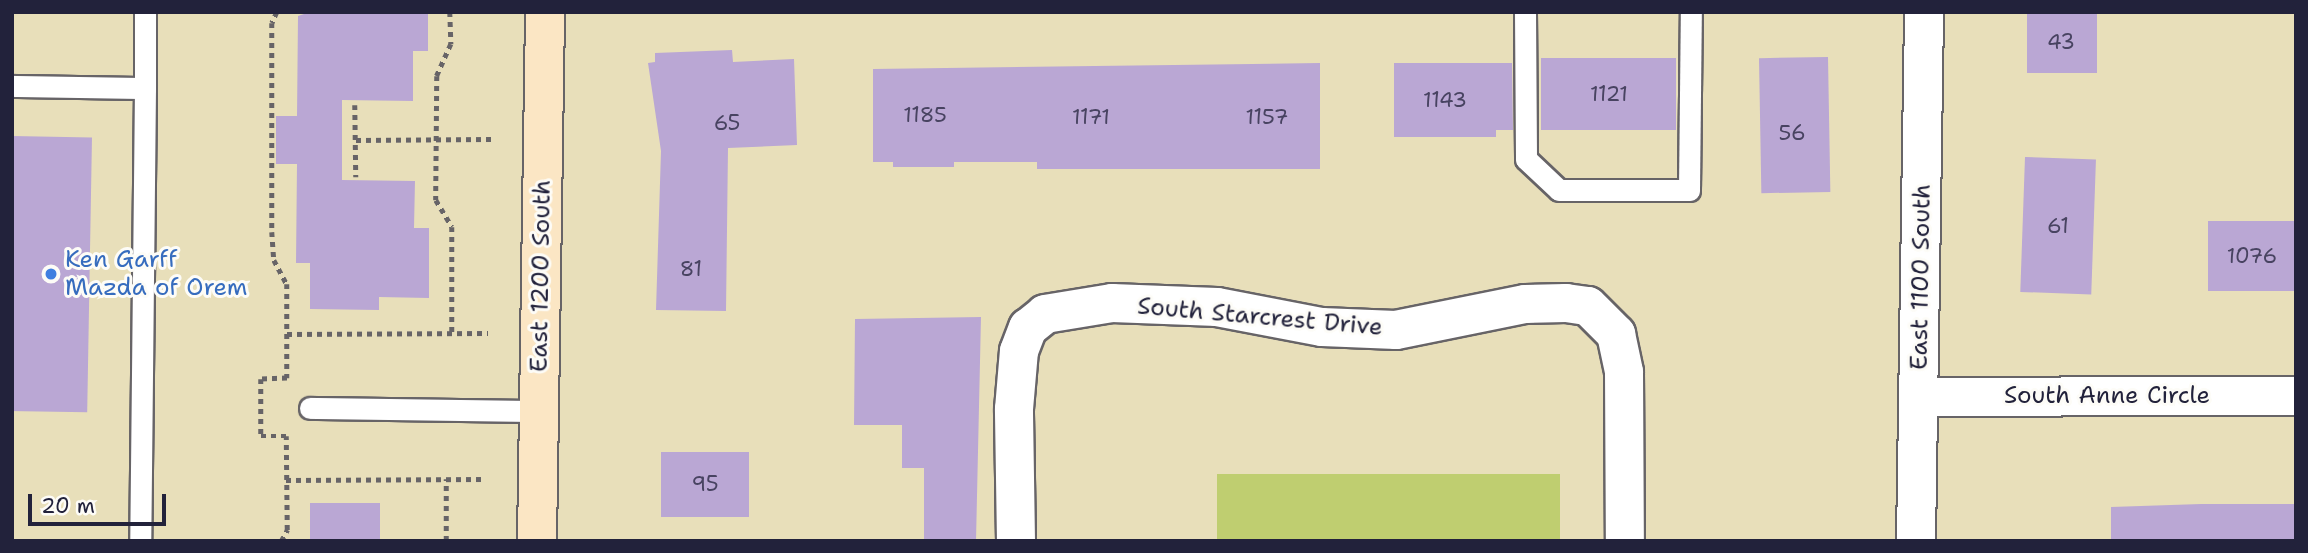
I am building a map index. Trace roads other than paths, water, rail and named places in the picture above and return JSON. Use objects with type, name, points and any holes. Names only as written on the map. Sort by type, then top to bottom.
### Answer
[{"type":"street","name":"East 1200 South","points":[[537,541],[545,12]]},
{"type":"street","name":"East 1100 South","points":[[1916,541],[1924,12]]},
{"type":"street","name":"South Starcrest Drive","points":[[1016,541],[1014,409],[1019,351],[1028,328],[1045,314],[1112,303],[1217,307],[1322,327],[1396,330],[1525,304],[1566,303],[1588,306],[1616,334],[1624,372],[1626,541]]},
{"type":"street","name":"South Anne Circle","points":[[1919,397],[2296,396]]},
{"type":"lane","points":[[140,541],[145,12]]},
{"type":"lane","points":[[1525,12],[1526,159],[1559,190],[1689,190],[1691,12]]},
{"type":"lane","points":[[12,86],[145,88]]},
{"type":"lane","points":[[310,408],[539,411]]},
{"type":"place","name":"Ken Garff Mazda of Orem","points":[[51,274]]}]
